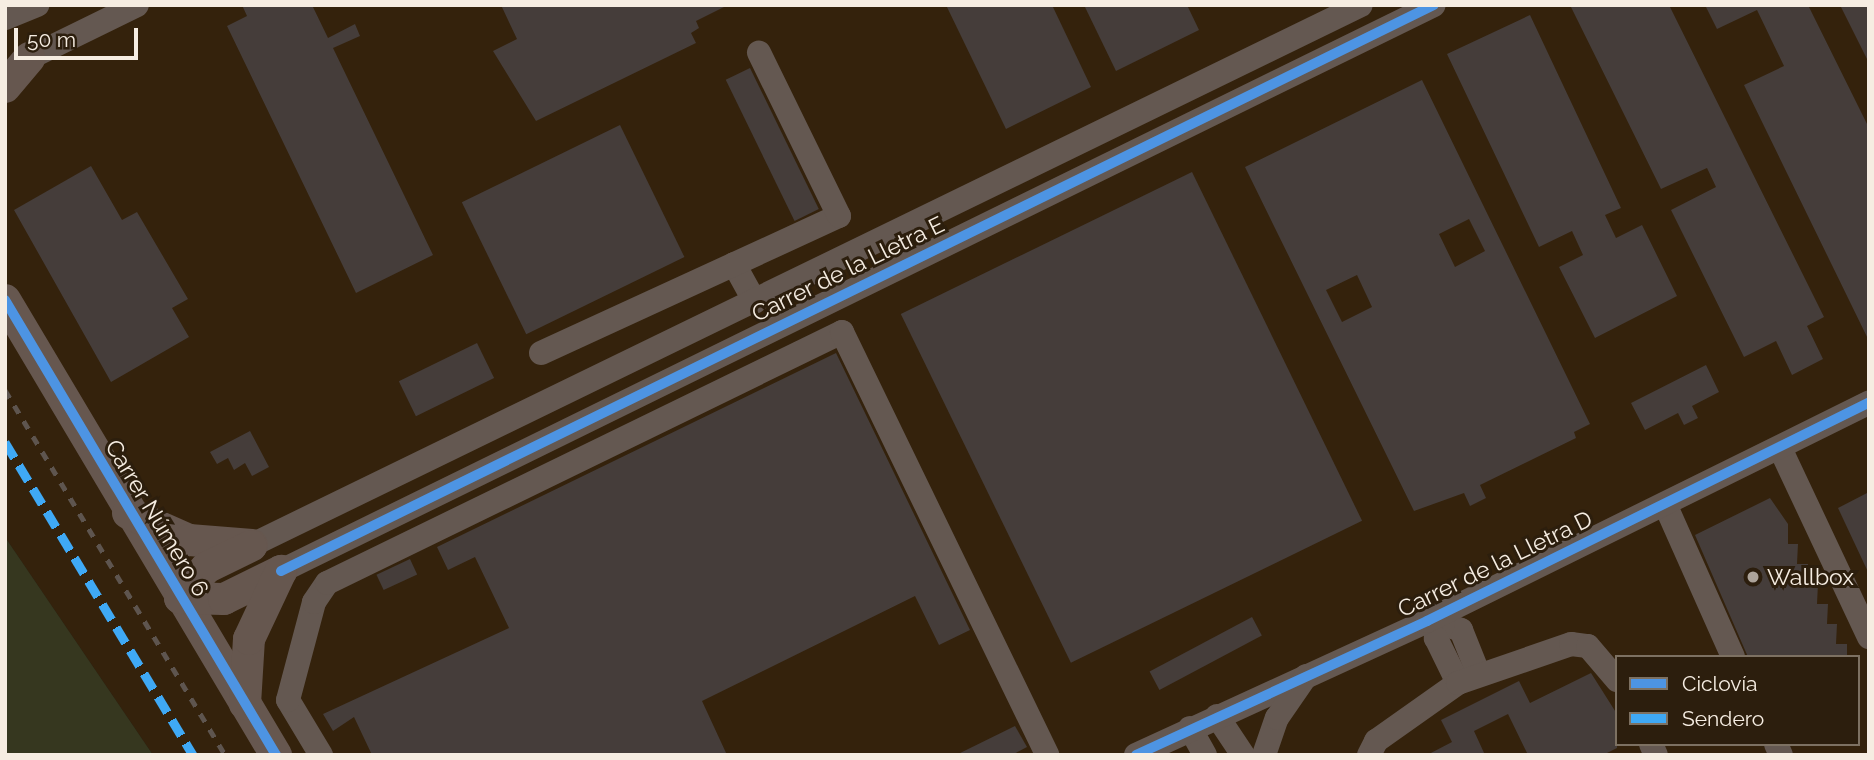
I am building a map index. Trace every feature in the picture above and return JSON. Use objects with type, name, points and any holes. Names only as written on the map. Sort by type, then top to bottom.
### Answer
[{"type":"main road","points":[[5,87],[13,64]]},
{"type":"main road","name":"Carrer Número 6","points":[[5,300],[128,513],[276,755]]},
{"type":"main road","points":[[128,513],[189,540],[252,545]]},
{"type":"main road","points":[[180,598],[206,568],[252,545]]},
{"type":"main road","points":[[180,598],[225,599],[281,571]]},
{"type":"main road","points":[[245,704],[249,639],[281,571]]},
{"type":"street","points":[[5,18],[38,5]]},
{"type":"street","points":[[13,64],[137,5]]},
{"type":"street","name":"Carrer de la Lletra E","points":[[281,571],[1434,5]]},
{"type":"street","name":"Carrer de la Lletra E","points":[[252,545],[755,302],[1355,7]]},
{"type":"street","points":[[541,353],[839,216],[759,53]]},
{"type":"street","points":[[734,264],[755,302]]},
{"type":"street","points":[[321,755],[288,700],[320,589],[842,332],[1047,755]]},
{"type":"street","name":"Carrer de la Lletra D","points":[[1136,755],[1307,675],[1441,620],[1665,504],[1869,403]]},
{"type":"street","points":[[1780,448],[1869,637]]},
{"type":"street","points":[[1665,504],[1732,655]]},
{"type":"street","points":[[1441,620],[1436,638],[1468,679]]},
{"type":"street","points":[[1369,755],[1376,741],[1468,679],[1570,644],[1588,646],[1615,678]]},
{"type":"street","points":[[1264,755],[1277,718],[1307,675]]},
{"type":"street","points":[[1217,716],[1243,755]]},
{"type":"street","points":[[1190,728],[1205,755]]},
{"type":"shaded area","points":[[5,5],[1869,5],[1869,755],[153,755],[5,537]]},
{"type":"green space","points":[[5,537],[153,755],[5,755]]},
{"type":"building","points":[[242,5],[312,5],[328,38],[355,24],[360,36],[333,48],[433,255],[356,293],[227,26],[247,16]]},
{"type":"building","points":[[501,5],[728,5],[696,21],[699,28],[691,33],[696,43],[536,121],[493,51],[517,39]]},
{"type":"building","points":[[946,5],[1052,5],[1091,87],[1006,129]]},
{"type":"building","points":[[1084,5],[1187,5],[1199,30],[1116,71]]},
{"type":"building","points":[[1570,5],[1669,5],[1824,317],[1807,326],[1823,359],[1792,375],[1776,341],[1744,357],[1671,210],[1716,187],[1707,168],[1661,189]]},
{"type":"building","points":[[1705,5],[1808,5],[1869,128],[1869,341],[1744,85],[1784,66],[1757,10],[1717,29]]},
{"type":"building","points":[[1840,5],[1869,5],[1869,63]]},
{"type":"building","points":[[1530,15],[1621,208],[1605,215],[1616,238],[1642,225],[1677,296],[1595,338],[1559,267],[1583,255],[1572,231],[1539,247],[1447,54]]},
{"type":"building","points":[[750,68],[819,209],[795,221],[726,80]]},
{"type":"building","points":[[1422,80],[1590,424],[1574,432],[1576,438],[1480,485],[1486,498],[1470,506],[1464,493],[1414,511],[1245,167]],"holes":[[[1469,219],[1485,251],[1455,267],[1439,234]],[[1357,275],[1372,307],[1342,322],[1326,290]]]},
{"type":"building","points":[[620,125],[684,257],[526,334],[462,202]]},
{"type":"building","points":[[91,166],[122,220],[137,212],[188,299],[172,308],[189,337],[111,382],[14,210]]},
{"type":"building","points":[[1192,172],[1362,521],[1071,663],[901,314]]},
{"type":"building","points":[[477,343],[494,378],[416,416],[399,381]]},
{"type":"building","points":[[836,353],[970,630],[939,645],[915,596],[702,701],[727,755],[372,755],[354,717],[333,731],[323,714],[509,628],[475,557],[448,570],[437,547]]},
{"type":"building","points":[[1706,365],[1719,392],[1692,406],[1698,418],[1684,425],[1678,413],[1645,430],[1631,403]]},
{"type":"building","points":[[250,431],[269,467],[252,476],[245,463],[234,470],[228,458],[217,464],[210,452]]},
{"type":"building","points":[[1869,492],[1869,574],[1838,508]]},
{"type":"building","name":"Wallbox","points":[[1770,498],[1788,524],[1788,544],[1798,544],[1797,564],[1808,564],[1806,584],[1818,584],[1817,604],[1828,604],[1827,624],[1837,624],[1836,644],[1847,644],[1847,655],[1747,655],[1695,535]]},
{"type":"building","points":[[410,559],[417,574],[384,590],[376,575]]},
{"type":"building","points":[[1252,617],[1262,636],[1159,690],[1150,671]]},
{"type":"building","points":[[1591,673],[1615,711],[1617,748],[1603,755],[1528,755],[1508,714],[1474,731],[1485,755],[1427,755],[1452,742],[1441,720],[1519,681],[1530,703]]},
{"type":"building","points":[[1015,726],[1027,747],[1012,755],[956,755]]},
{"type":"railway","points":[[5,390],[225,755]]},
{"type":"marked path","points":[[5,442],[193,755]]},
{"type":"cycle path","points":[[281,571],[1434,5]]},
{"type":"cycle path","points":[[5,300],[276,755]]},
{"type":"cycle path","points":[[1136,755],[1427,621],[1869,403]]},
{"type":"place","name":"Wallbox","points":[[1753,577]]}]
